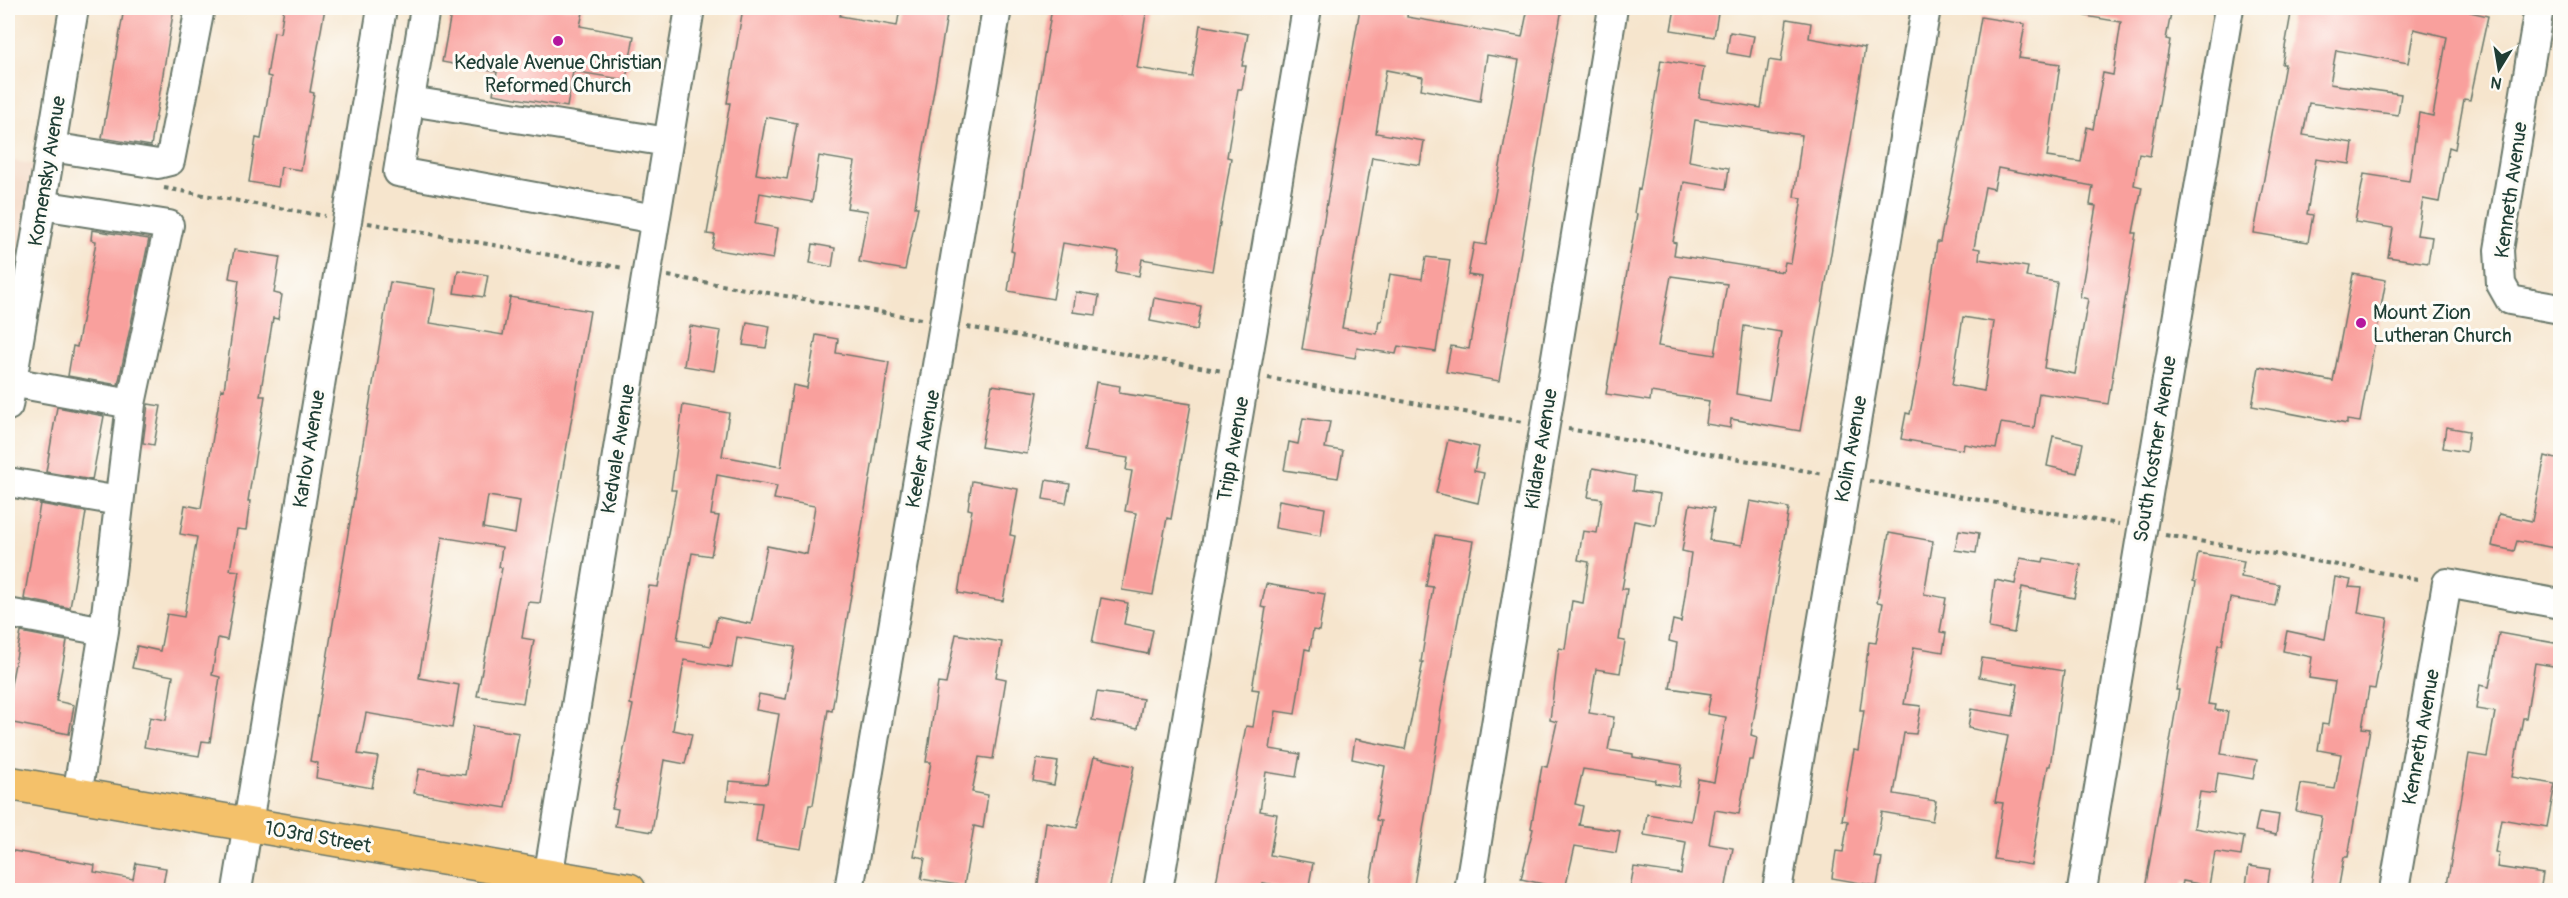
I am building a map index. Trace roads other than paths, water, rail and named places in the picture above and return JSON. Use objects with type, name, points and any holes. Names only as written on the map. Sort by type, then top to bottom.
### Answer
[{"type":"main road","name":"103rd Street","points":[[8,783],[248,824],[547,884],[629,891]]},
{"type":"street","name":"Komensky Avenue","points":[[10,394],[51,147],[71,8]]},
{"type":"street","points":[[51,147],[159,164],[170,161],[200,8]]},
{"type":"street","name":"Karlov Avenue","points":[[237,891],[382,8]]},
{"type":"street","points":[[425,8],[398,172],[655,219]]},
{"type":"street","name":"Kedvale Avenue","points":[[547,884],[690,8]]},
{"type":"street","name":"Keeler Avenue","points":[[849,891],[997,8]]},
{"type":"street","name":"Tripp Avenue","points":[[1158,891],[1307,8]]},
{"type":"street","name":"Kildare Avenue","points":[[1469,891],[1613,8]]},
{"type":"street","name":"Kolin Avenue","points":[[1777,891],[1926,8]]},
{"type":"street","name":"South Kostner Avenue","points":[[2082,891],[2229,8]]},
{"type":"street","name":"Kenneth Avenue","points":[[2539,8],[2499,250],[2501,284],[2510,300],[2560,309]]},
{"type":"street","points":[[410,101],[668,142]]},
{"type":"street","points":[[41,205],[169,225],[131,404],[104,631],[77,795]]},
{"type":"street","points":[[10,394],[131,404]]},
{"type":"street","points":[[8,482],[119,501]]},
{"type":"street","name":"Kenneth Avenue","points":[[2394,891],[2447,583],[2560,604]]},
{"type":"street","points":[[8,613],[104,631]]},
{"type":"place","name":"Kedvale Avenue Christian Reformed Church","points":[[558,41]]},
{"type":"place","name":"Mount Zion Lutheran Church","points":[[2361,323]]}]
